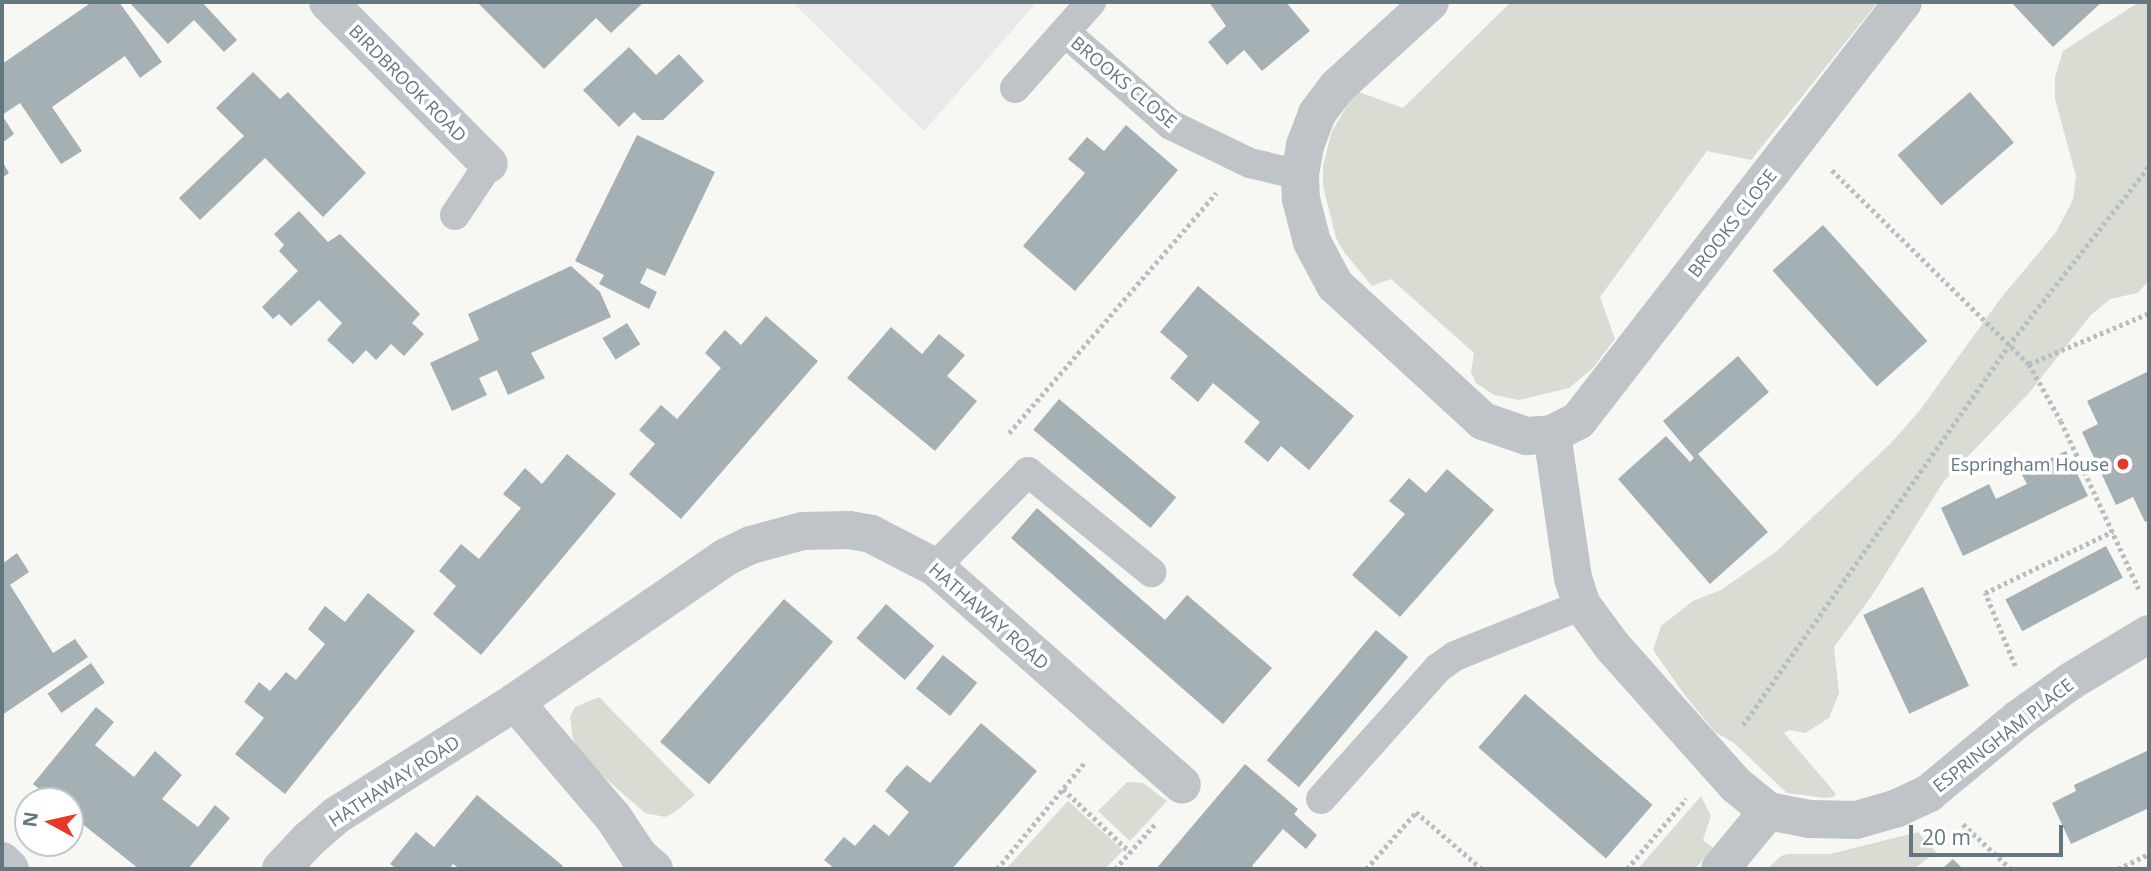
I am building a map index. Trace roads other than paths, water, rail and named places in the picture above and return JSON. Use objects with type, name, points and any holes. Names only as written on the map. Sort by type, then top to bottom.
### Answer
[{"type":"street","name":"BIRDBROOK ROAD","points":[[328,2],[489,164]]},
{"type":"street","points":[[1430,2],[1327,98],[1317,114],[1305,146],[1300,175],[1301,199],[1309,231],[1322,264],[1335,285],[1483,421],[1525,436],[1552,434],[1573,578],[1582,605],[1612,647],[1736,785],[1768,811],[1720,869]]},
{"type":"street","name":"BROOKS CLOSE","points":[[1552,434],[1578,421],[1903,2]]},
{"type":"street","name":"HATHAWAY ROAD","points":[[281,869],[337,815],[515,702],[726,557],[778,537],[828,530],[872,534],[935,567],[1182,785]]},
{"type":"street","name":"ESPRINGHAM PLACE","points":[[1768,811],[1810,820],[1856,820],[1895,809],[1929,793],[2071,681],[2149,634]]},
{"type":"street","points":[[515,702],[613,817],[640,865]]},
{"type":"street","points":[[2,861],[10,869]]},
{"type":"lane","name":"BROOKS CLOSE","points":[[1015,88],[1091,2]]},
{"type":"lane","name":"BROOKS CLOSE","points":[[1065,32],[1171,125],[1250,163],[1300,175]]},
{"type":"lane","points":[[455,215],[489,164]]},
{"type":"lane","points":[[935,567],[1028,472],[1151,572]]},
{"type":"lane","points":[[1321,799],[1438,668],[1455,656],[1582,605]]},
{"type":"place","name":"Espringham House","points":[[2123,464]]}]
